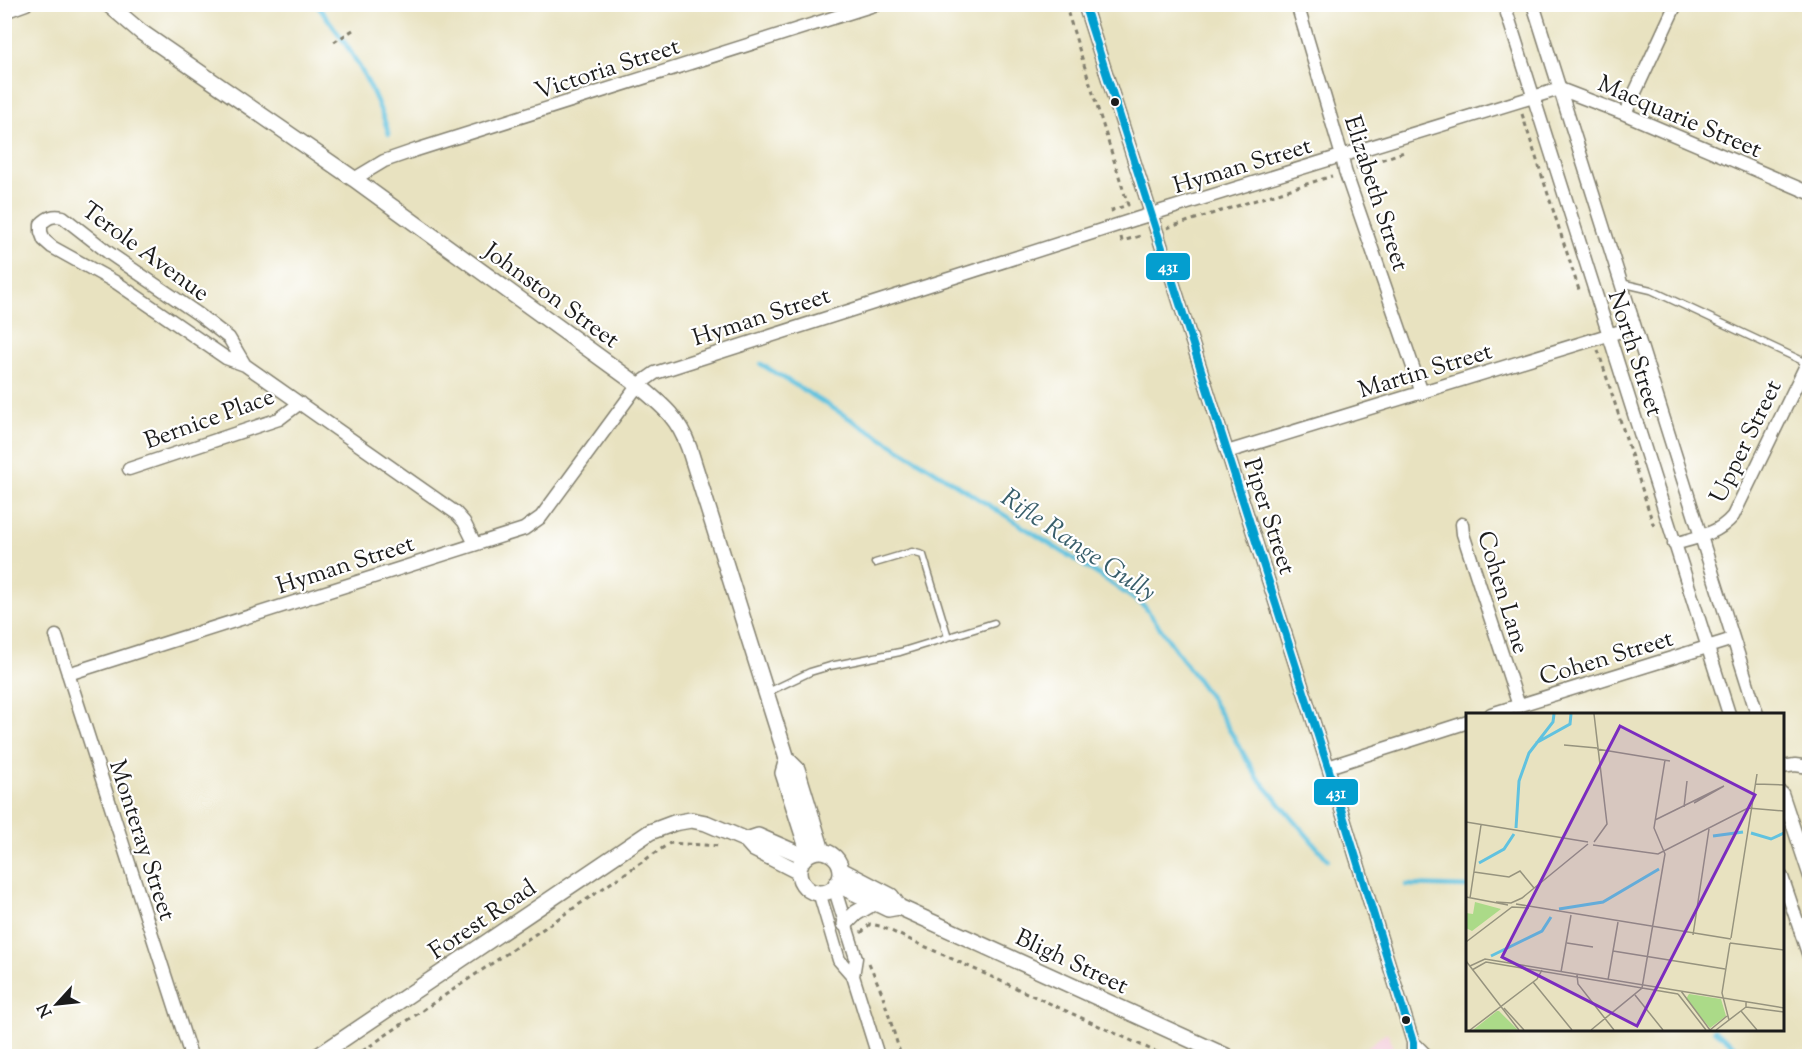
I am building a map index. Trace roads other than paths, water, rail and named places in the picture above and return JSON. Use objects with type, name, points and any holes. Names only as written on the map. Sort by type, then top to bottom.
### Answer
[{"type":"street","points":[[4,12],[26,4]]},
{"type":"street","name":"Johnston Street","points":[[108,4],[141,32],[354,179],[638,385],[668,410],[686,438],[787,759],[783,773],[812,854]]},
{"type":"street","name":"Victoria Street","points":[[354,179],[384,161],[416,150],[877,4]]},
{"type":"street","name":"Piper Street","points":[[1084,4],[1328,767],[1413,1042],[1413,1056]]},
{"type":"street","name":"Elizabeth Street","points":[[1297,4],[1345,171],[1422,393]]},
{"type":"street","name":"North Street","points":[[1504,4],[1729,713]]},
{"type":"street","name":"North Street","points":[[1533,4],[1757,713]]},
{"type":"street","points":[[1625,114],[1676,4]]},
{"type":"street","name":"Macquarie Street","points":[[1533,97],[1560,89],[1625,114],[1809,193]]},
{"type":"street","name":"Hyman Street","points":[[68,674],[524,528],[541,517],[638,385],[655,373],[1151,214],[1533,97]]},
{"type":"street","name":"Terole Avenue","points":[[245,365],[229,338],[109,253],[63,217],[54,215],[41,224],[44,240],[63,254],[117,283],[226,358],[245,365],[456,513],[464,522],[475,544]]},
{"type":"street","name":"Martin Street","points":[[1227,452],[1634,327]]},
{"type":"street","name":"Upper Street","points":[[1674,544],[1700,537],[1720,528],[1733,516],[1808,360]]},
{"type":"street","name":"Bernice Place","points":[[129,469],[279,419],[300,403]]},
{"type":"street","name":"Cohen Lane","points":[[1462,524],[1463,534],[1518,706]]},
{"type":"street","name":"Monteray Street","points":[[56,636],[191,1056]]},
{"type":"street","name":"Cohen Street","points":[[1494,713],[1733,639]]},
{"type":"street","points":[[1328,767],[1466,722]]},
{"type":"street","points":[[1784,767],[1809,766]]},
{"type":"street","points":[[1784,799],[1809,877]]},
{"type":"street","name":"Forest Road","points":[[318,1056],[650,832],[674,823],[691,820],[706,823],[746,840]]},
{"type":"street","points":[[800,872],[754,849],[746,840],[758,836],[812,854],[832,855],[832,884],[839,960],[853,976]]},
{"type":"street","points":[[812,854],[802,861],[800,872],[803,884],[807,888],[832,884]]},
{"type":"street","points":[[1784,883],[1809,959]]},
{"type":"street","points":[[832,884],[855,958],[853,976],[878,1056]]},
{"type":"street","name":"Bligh Street","points":[[832,884],[888,909],[899,907]]},
{"type":"street","name":"Bligh Street","points":[[832,884],[891,896],[899,907],[1226,1056]]},
{"type":"street","points":[[845,924],[856,913],[873,903]]},
{"type":"street","name":"Piper Street","points":[[1413,1042],[1427,1056]]},
{"type":"lane","points":[[1620,283],[1659,294],[1808,360]]},
{"type":"lane","points":[[875,563],[912,552],[922,555],[948,637]]},
{"type":"lane","points":[[766,693],[820,669],[900,652],[994,623]]},
{"type":"waterway","name":"Rifle Range Gully","points":[[316,4],[339,34],[368,82],[389,134]]},
{"type":"waterway","name":"Rifle Range Gully","points":[[761,364],[927,466],[1099,575],[1145,607],[1212,700],[1257,777],[1328,860]]},
{"type":"waterway","name":"Rifle Range Gully","points":[[1406,885],[1466,887]]},
{"type":"waterway","name":"Rifle Range Gully","points":[[1715,1031],[1748,1056]]}]
